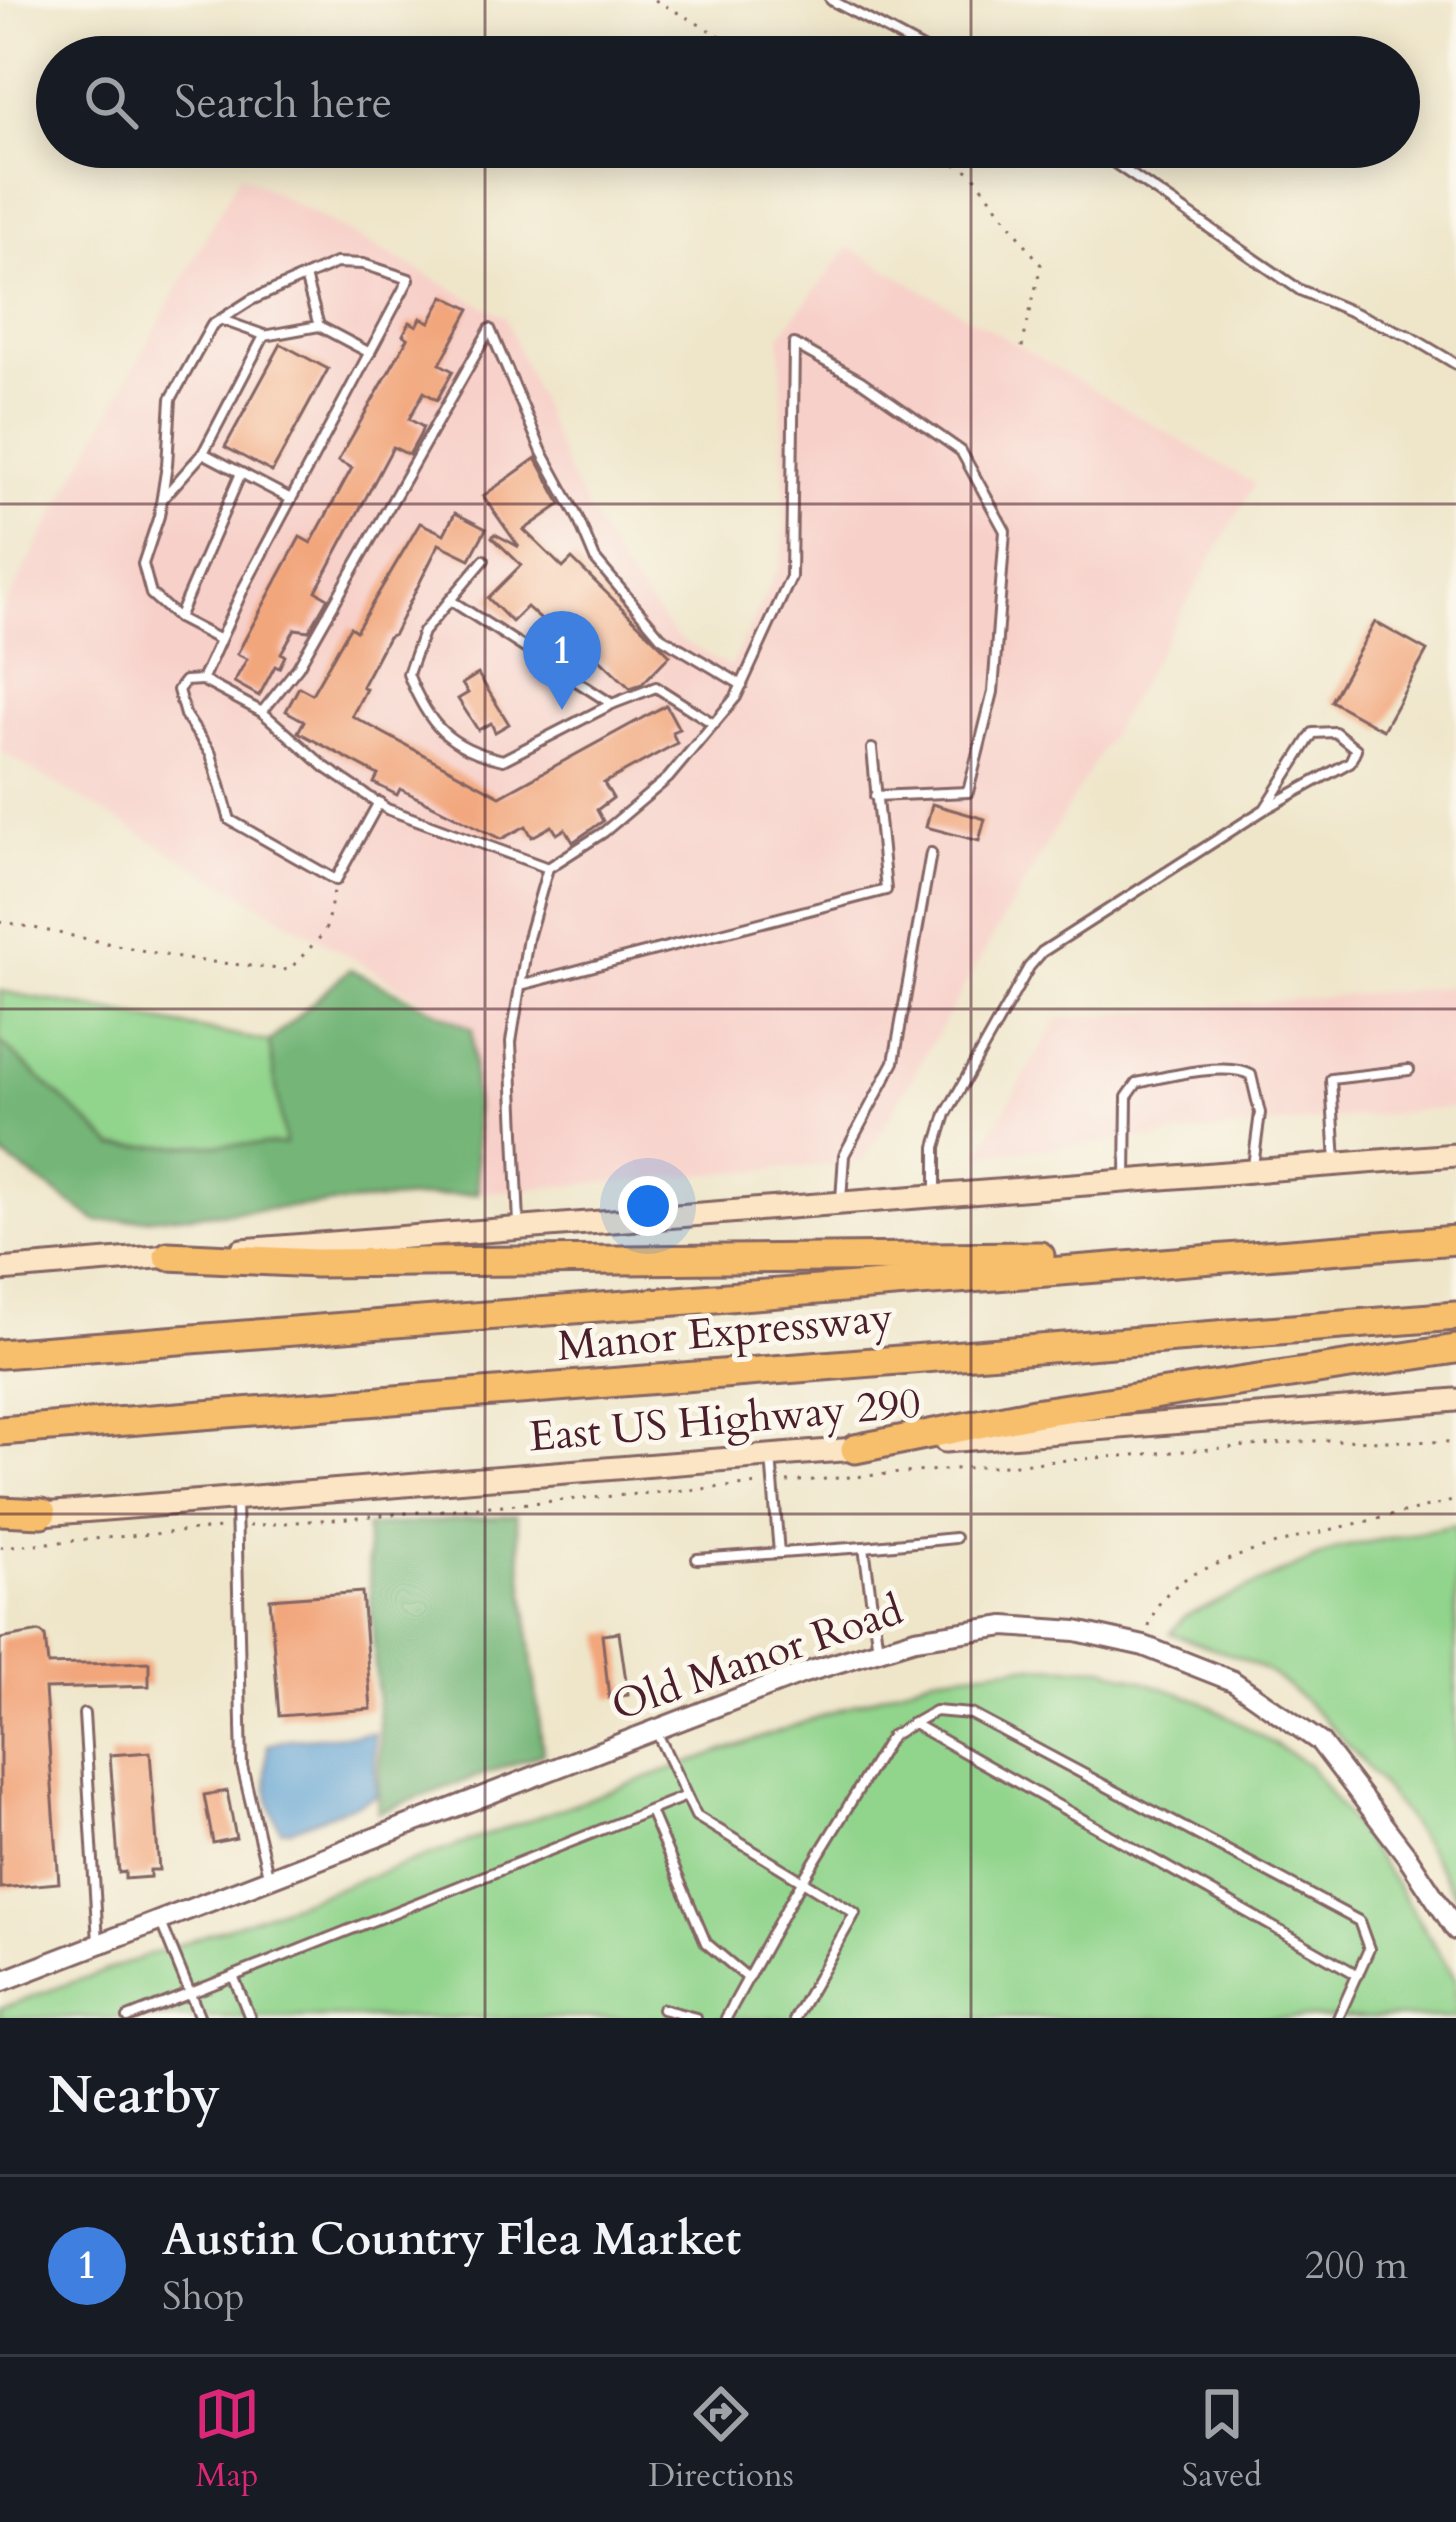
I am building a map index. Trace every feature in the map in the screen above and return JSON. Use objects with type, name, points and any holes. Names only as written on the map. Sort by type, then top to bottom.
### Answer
[{"type":"highway","name":"Manor Expressway","points":[[0,1354],[1456,1240]]},
{"type":"highway","points":[[168,1256],[316,1263],[1060,1256],[1145,1264]]},
{"type":"highway","name":"Manor Expressway","points":[[0,1431],[1456,1316]]},
{"type":"highway","points":[[855,1449],[1034,1413],[1456,1349]]},
{"type":"highway","points":[[0,1515],[42,1514]]},
{"type":"main road","points":[[0,1270],[519,1225],[1456,1154]]},
{"type":"main road","name":"East US Highway 290","points":[[42,1514],[1456,1400]]},
{"type":"street","name":"Old Manor Road","points":[[0,1982],[801,1674],[915,1639],[1005,1626],[1076,1630],[1144,1646],[1233,1681],[1320,1742],[1408,1856],[1456,1930]]},
{"type":"lane","points":[[831,0],[899,36]]},
{"type":"lane","points":[[1125,168],[1300,290],[1409,337],[1456,364]]},
{"type":"lane","points":[[202,680],[291,499],[409,280],[351,262],[336,263],[251,300],[212,325],[170,399],[161,500],[143,564],[151,594],[178,618],[220,640]]},
{"type":"lane","points":[[304,277],[319,326]]},
{"type":"lane","points":[[220,320],[265,336],[319,326],[370,353]]},
{"type":"lane","points":[[262,712],[298,667],[490,329],[542,452],[578,516],[595,559],[661,637],[742,685]]},
{"type":"lane","points":[[161,500],[203,453],[265,336]]},
{"type":"lane","points":[[519,1225],[511,1042],[528,938],[548,868],[604,832],[668,778],[742,685],[791,577],[794,344],[861,381],[961,451],[1005,531],[993,692],[968,792],[874,796]]},
{"type":"lane","points":[[203,453],[291,499]]},
{"type":"lane","points":[[178,618],[241,473]]},
{"type":"lane","points":[[484,560],[423,632],[408,674],[424,716],[472,754],[502,760],[656,687],[714,724]]},
{"type":"lane","points":[[450,600],[612,704]]},
{"type":"lane","points":[[379,802],[336,880],[230,820],[212,754],[184,716],[178,690],[185,681],[202,680],[262,712],[325,767],[379,802],[386,809],[548,868]]},
{"type":"lane","points":[[936,1194],[936,1147],[946,1114],[1042,952],[1265,809],[1350,762],[1356,749],[1335,732],[1312,733],[1265,809]]},
{"type":"lane","points":[[520,985],[886,890],[872,748]]},
{"type":"lane","points":[[841,1202],[844,1155],[894,1062],[932,853]]},
{"type":"lane","points":[[1126,1180],[1126,1097],[1137,1083],[1242,1069],[1252,1075],[1260,1113],[1252,1171]]},
{"type":"lane","points":[[1336,1164],[1331,1079],[1409,1070]]},
{"type":"lane","points":[[771,1456],[779,1553]]},
{"type":"lane","points":[[236,1498],[242,1766],[268,1876]]},
{"type":"lane","points":[[697,1558],[955,1538]]},
{"type":"lane","points":[[864,1547],[878,1650]]},
{"type":"lane","points":[[726,2018],[891,1736],[935,1712],[971,1714],[1359,1921],[1369,1949],[1338,2018]]},
{"type":"lane","points":[[84,1714],[98,1943]]},
{"type":"lane","points":[[910,1723],[1358,1975]]},
{"type":"lane","points":[[656,1729],[696,1816],[855,1913],[795,2018]]},
{"type":"lane","points":[[128,2018],[148,2015],[686,1796]]},
{"type":"lane","points":[[650,1811],[706,1943],[748,1978]]},
{"type":"lane","points":[[160,1919],[200,2018]]},
{"type":"lane","points":[[235,1978],[250,2018]]},
{"type":"lane","points":[[662,2009],[696,2018]]},
{"type":"path","points":[[655,0],[720,36]]},
{"type":"path","points":[[962,168],[971,173],[1041,265],[1021,351]]},
{"type":"path","points":[[0,921],[184,959],[289,970],[325,932],[336,880]]},
{"type":"path","points":[[0,1547],[1325,1440],[1456,1442]]},
{"type":"path","points":[[1144,1646],[1154,1607],[1194,1574],[1260,1551],[1456,1500]]},
{"type":"shaded area","points":[[240,174],[505,317],[571,480],[622,570],[675,636],[730,668],[782,560],[786,522],[780,335],[849,247],[1255,484],[863,1162],[478,1193],[472,1029],[0,751],[0,615]]},
{"type":"shaded area","points":[[1456,986],[1456,1107],[978,1155],[1058,1019]]},
{"type":"green space","points":[[350,969],[472,1029],[478,1193],[98,1222],[0,1154],[0,1042],[115,1147],[285,1144],[269,1042]]},
{"type":"green space","points":[[0,991],[269,1042],[286,1144],[115,1147],[0,1042]]},
{"type":"green space","points":[[516,1515],[543,1753],[378,1812],[380,1739],[366,1527]]},
{"type":"green space","points":[[1456,1525],[1456,1896],[1375,1777],[1299,1696],[1251,1663],[1171,1633],[1184,1617],[1338,1548]]},
{"type":"green space","points":[[1021,1666],[1104,1668],[1202,1701],[1309,1765],[1397,1886],[1456,1980],[1456,2018],[0,2018],[0,2008],[934,1676]]},
{"type":"water","points":[[374,1733],[376,1796],[281,1830],[267,1789],[268,1745]]},
{"type":"building","points":[[444,296],[470,309],[440,364],[453,371],[437,400],[424,392],[409,419],[423,427],[420,435],[409,455],[393,447],[316,591],[328,598],[309,631],[295,629],[281,653],[285,656],[279,668],[275,666],[259,696],[234,682],[247,659],[237,654],[300,537],[311,543],[352,468],[338,461],[408,338],[403,335],[410,322],[417,326],[421,318],[430,322]]},
{"type":"building","points":[[281,344],[328,369],[272,472],[225,447]]},
{"type":"building","points":[[536,458],[561,504],[524,530],[563,568],[572,559],[670,655],[642,684],[630,688],[585,645],[582,648],[559,626],[555,631],[527,607],[512,622],[488,598],[521,565],[492,537],[495,534],[519,547],[483,496]]},
{"type":"building","points":[[455,513],[486,529],[470,559],[439,544],[362,686],[366,689],[352,716],[500,796],[666,705],[679,729],[672,732],[677,743],[604,783],[613,798],[597,810],[603,821],[573,842],[565,829],[557,834],[552,826],[532,837],[526,826],[501,839],[400,789],[397,795],[374,783],[378,775],[298,732],[304,721],[286,711],[299,687],[312,694],[350,627],[356,631],[420,523],[444,534]]},
{"type":"building","points":[[1375,622],[1427,651],[1383,730],[1331,701]]},
{"type":"building","points":[[478,674],[509,724],[495,732],[491,723],[478,730],[458,699],[468,693],[462,684]]},
{"type":"building","points":[[932,804],[985,819],[979,841],[926,827]]},
{"type":"building","points":[[362,1592],[371,1709],[279,1716],[270,1599]]},
{"type":"building","points":[[40,1632],[45,1636],[48,1665],[149,1662],[149,1686],[45,1689],[59,1883],[0,1888],[0,1639]]},
{"type":"building","points":[[619,1632],[628,1695],[609,1698],[602,1634]]},
{"type":"building","points":[[150,1752],[159,1870],[150,1870],[150,1877],[125,1879],[125,1872],[119,1873],[110,1755]]},
{"type":"building","points":[[227,1791],[236,1838],[213,1843],[204,1795]]},
{"type":"place","name":"Austin Country Flea Market","points":[[562,710]]}]
